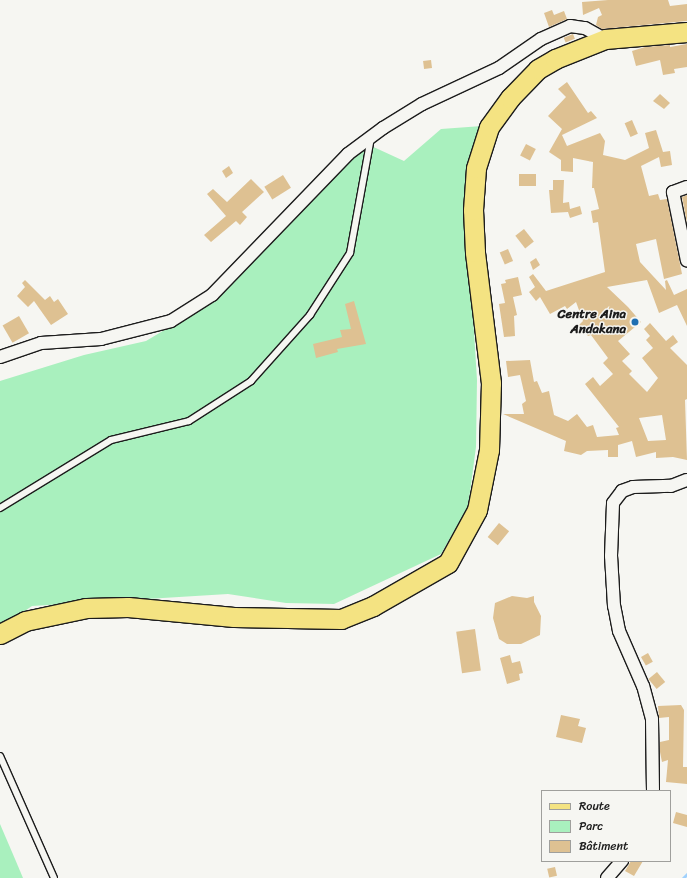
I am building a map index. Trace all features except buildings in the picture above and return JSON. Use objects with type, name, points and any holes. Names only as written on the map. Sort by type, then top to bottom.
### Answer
[{"type":"main road","points":[[0,634],[25,621],[86,608],[128,607],[234,617],[341,619],[373,606],[448,563],[477,510],[489,450],[491,383],[475,252],[473,210],[476,168],[489,127],[510,98],[538,69],[554,59],[605,39],[687,32]]},
{"type":"street","points":[[0,357],[41,343],[101,339],[171,321],[212,295],[298,203],[348,154],[372,136],[422,104],[499,68],[541,39],[570,26],[585,28],[605,39]]},
{"type":"street","points":[[687,186],[672,192],[687,261]]},
{"type":"street","points":[[653,790],[652,719],[643,686],[619,631],[614,606],[611,556],[613,503],[622,491],[633,487],[672,486],[687,480]]},
{"type":"street","points":[[607,878],[621,862]]},
{"type":"lane","points":[[0,508],[111,440],[189,421],[251,381],[310,315],[350,253],[372,136]]},
{"type":"lane","points":[[0,756],[54,878]]},
{"type":"green space","points":[[482,126],[469,251],[477,380],[476,447],[468,507],[441,554],[334,604],[286,603],[228,594],[32,606],[0,628],[0,381],[84,355],[146,341],[188,316],[244,272],[297,213],[367,144],[404,161],[441,129]]},
{"type":"green space","points":[[0,824],[15,859],[23,878],[0,878]]},
{"type":"waterway","points":[[683,878],[687,874]]},
{"type":"place","name":"Centre Aina Andakana","points":[[635,322]]}]
